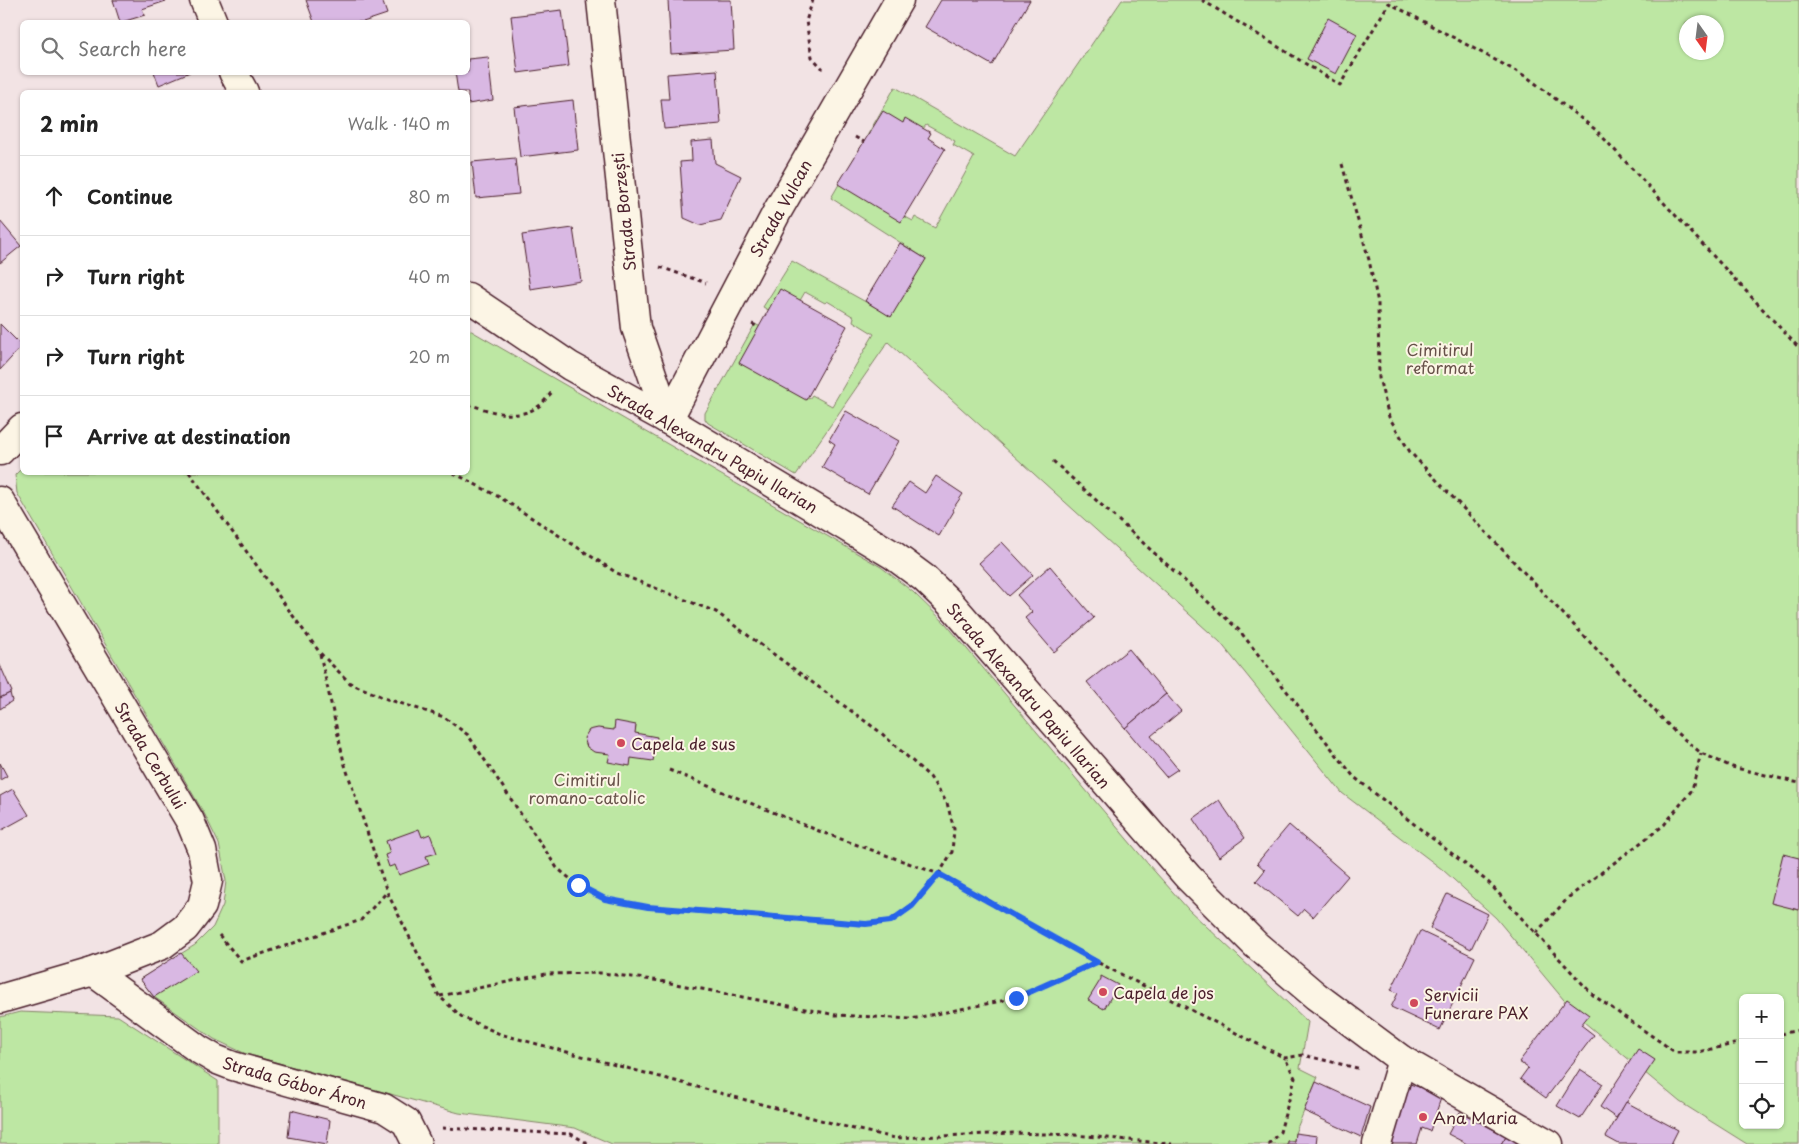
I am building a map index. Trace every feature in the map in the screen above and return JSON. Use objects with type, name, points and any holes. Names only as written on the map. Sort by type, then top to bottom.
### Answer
[{"type":"street","points":[[204,0],[211,20]]},
{"type":"street","name":"Strada Borzești","points":[[600,0],[636,328],[668,420]]},
{"type":"street","name":"Strada Vulcan","points":[[668,420],[778,210],[899,0]]},
{"type":"street","points":[[235,75],[243,90]]},
{"type":"street","name":"Strada Alexandru Papiu Ilarian","points":[[470,298],[570,366],[668,420],[894,555],[924,578],[951,604],[1188,877],[1256,945],[1316,996],[1402,1060],[1550,1144]]},
{"type":"street","points":[[0,451],[20,430]]},
{"type":"street","name":"Strada Cerbului","points":[[0,501],[190,821],[202,850],[208,882],[202,906],[185,928],[162,945],[93,972],[0,999]]},
{"type":"street","name":"Strada Gábor Áron","points":[[93,972],[198,1049],[215,1059],[233,1066],[384,1108],[425,1136]]},
{"type":"street","points":[[1377,1144],[1402,1060]]},
{"type":"path","points":[[814,0],[806,20],[812,57],[821,67]]},
{"type":"path","points":[[1202,0],[1340,85],[1389,4],[1527,77],[1596,130],[1799,348]]},
{"type":"path","points":[[1342,164],[1369,260],[1378,303],[1379,378],[1388,417],[1410,452],[1673,730],[1701,752],[1732,767],[1799,783]]},
{"type":"path","points":[[660,266],[708,283]]},
{"type":"path","points":[[470,405],[498,414],[521,414],[539,406],[554,389]]},
{"type":"path","points":[[1053,461],[1239,630],[1354,777],[1488,882],[1593,995],[1675,1052],[1698,1052],[1739,1043]]},
{"type":"path","points":[[191,475],[320,653],[350,683],[386,699],[444,717],[468,735],[557,868],[578,885],[605,899],[648,907],[866,924],[891,921],[912,906],[939,874],[952,852],[954,829],[947,803],[930,776],[880,732],[716,612],[616,573],[501,498],[458,475]]},
{"type":"path","points":[[320,653],[344,762],[387,892],[439,996],[462,1017],[500,1034],[854,1129],[895,1138],[1012,1132],[1075,1135],[1172,1144]]},
{"type":"path","points":[[1536,933],[1569,897],[1664,825],[1692,790],[1701,752]]},
{"type":"path","points":[[669,770],[824,834],[939,874],[1097,962],[1285,1058],[1295,1078],[1280,1132],[1268,1144]]},
{"type":"path","points":[[202,906],[212,927],[242,961],[361,920],[387,892]]},
{"type":"path","points":[[439,996],[546,974],[602,973],[836,1015],[911,1020],[1016,998],[1097,962]]},
{"type":"path","points":[[1784,1033],[1799,1030]]},
{"type":"path","points":[[1285,1058],[1303,1055],[1359,1069],[1368,1067]]},
{"type":"path","points":[[425,1136],[571,1134],[589,1144]]},
{"type":"green space","name":"Cimitirul reformat","points":[[1122,0],[1799,0],[1799,1144],[1747,1144],[1680,1102],[1578,1017],[1496,918],[1443,870],[1342,793],[1220,642],[888,342],[796,475],[708,423],[705,419],[705,413],[755,324],[779,337],[777,381],[809,399],[812,395],[832,406],[874,334],[853,321],[854,317],[827,301],[825,303],[805,292],[788,321],[763,307],[792,261],[891,316],[926,259],[831,198],[860,148],[882,161],[883,205],[913,221],[915,217],[935,228],[974,157],[953,145],[955,141],[926,125],[923,129],[905,119],[888,148],[867,136],[895,87],[1015,156]]},
{"type":"green space","name":"Cimitirul romano-catolic","points":[[470,330],[881,567],[913,592],[946,624],[1188,909],[1308,1022],[1300,1068],[1318,1077],[1295,1133],[1294,1141],[1287,1141],[1287,1144],[612,1144],[575,1128],[459,1113],[246,1054],[214,1039],[154,997],[140,979],[195,945],[213,927],[223,905],[226,881],[219,844],[205,815],[17,493],[15,475],[20,470],[20,475],[470,475]]},
{"type":"green space","points":[[20,1012],[118,1016],[218,1081],[218,1144],[0,1144],[0,1017]]},
{"type":"building","points":[[113,0],[169,0],[142,9],[145,15],[129,20],[119,20]]},
{"type":"building","points":[[306,0],[382,0],[387,14],[369,20],[313,20]]},
{"type":"building","points":[[668,0],[731,0],[734,50],[671,54]]},
{"type":"building","points":[[941,0],[1030,0],[992,65],[925,27]]},
{"type":"building","points":[[562,10],[569,66],[518,73],[511,16]]},
{"type":"building","points":[[1328,18],[1357,34],[1336,74],[1307,59]]},
{"type":"building","points":[[488,57],[493,100],[470,104],[470,90],[458,90],[455,75],[470,75],[470,59]]},
{"type":"building","points":[[717,70],[721,124],[664,129],[661,99],[669,99],[667,74]]},
{"type":"building","points":[[155,75],[183,75],[159,85]]},
{"type":"building","points":[[573,100],[578,150],[520,157],[514,107]]},
{"type":"building","points":[[883,111],[903,123],[905,118],[931,133],[928,138],[945,149],[901,222],[838,184]]},
{"type":"building","points":[[713,140],[715,163],[741,176],[721,220],[700,225],[684,218],[680,162],[692,161],[691,142]]},
{"type":"building","points":[[515,158],[519,194],[476,198],[472,162]]},
{"type":"building","points":[[0,221],[20,247],[0,263]]},
{"type":"building","points":[[573,228],[581,281],[530,289],[522,235]]},
{"type":"building","points":[[900,243],[926,259],[891,317],[865,301]]},
{"type":"building","points":[[780,289],[847,326],[806,400],[739,363]]},
{"type":"building","points":[[0,324],[20,344],[20,348],[0,370]]},
{"type":"building","points":[[846,411],[899,441],[868,494],[822,467],[835,444],[829,440]]},
{"type":"building","points":[[936,476],[963,494],[952,510],[954,511],[939,536],[892,506],[909,482],[925,493]]},
{"type":"building","points":[[1002,542],[1033,575],[1009,596],[979,563]]},
{"type":"building","points":[[1050,566],[1094,618],[1054,652],[1025,618],[1032,612],[1017,595]]},
{"type":"building","points":[[1129,649],[1166,694],[1125,728],[1087,682]]},
{"type":"building","points":[[0,665],[12,692],[0,698]]},
{"type":"building","points":[[10,693],[12,701],[0,709],[0,698]]},
{"type":"building","points":[[1166,694],[1181,711],[1151,736],[1178,769],[1166,777],[1125,728]]},
{"type":"building","name":"Capela de sus","points":[[615,721],[636,725],[635,733],[657,737],[653,761],[631,758],[630,766],[608,762],[610,754],[594,752],[587,747],[584,738],[589,730],[598,728],[614,730]]},
{"type":"building","points":[[0,763],[7,776],[0,780]]},
{"type":"building","points":[[13,789],[29,815],[0,831],[0,796]]},
{"type":"building","points":[[1219,800],[1245,838],[1219,857],[1193,819]]},
{"type":"building","points":[[1289,825],[1348,876],[1313,917],[1304,909],[1298,916],[1256,881],[1265,870],[1257,863]]},
{"type":"building","points":[[419,829],[422,837],[430,834],[437,853],[426,856],[429,864],[399,875],[395,865],[389,867],[385,855],[390,853],[386,841]]},
{"type":"building","points":[[1783,854],[1799,858],[1799,910],[1771,903]]},
{"type":"building","points":[[1447,894],[1488,914],[1471,949],[1430,928]]},
{"type":"building","points":[[1420,931],[1475,957],[1440,1030],[1391,1007],[1398,993],[1391,990]]},
{"type":"building","points":[[181,953],[196,971],[154,997],[140,979]]},
{"type":"building","name":"Capela de jos","points":[[1101,976],[1118,985],[1104,1009],[1088,1000]]},
{"type":"building","points":[[1567,999],[1589,1015],[1581,1025],[1594,1035],[1546,1098],[1520,1079],[1528,1068],[1519,1062]]},
{"type":"building","points":[[1638,1049],[1655,1060],[1616,1118],[1600,1107]]},
{"type":"building","points":[[1580,1069],[1603,1084],[1580,1119],[1557,1106]]},
{"type":"building","points":[[1316,1082],[1370,1107],[1361,1137],[1304,1111]]},
{"type":"building","points":[[1410,1084],[1442,1095],[1430,1131],[1422,1128],[1417,1144],[1389,1144]]},
{"type":"building","points":[[1626,1102],[1678,1130],[1671,1144],[1619,1144],[1606,1137]]},
{"type":"building","points":[[291,1110],[330,1120],[327,1144],[288,1137]]},
{"type":"building","points":[[1460,1112],[1506,1136],[1501,1144],[1467,1144],[1448,1134]]},
{"type":"building","points":[[1295,1133],[1317,1136],[1316,1144],[1287,1144],[1287,1141],[1294,1141]]},
{"type":"building","points":[[1506,1136],[1520,1144],[1501,1144]]},
{"type":"place","name":"Capela de sus","points":[[621,743]]},
{"type":"place","name":"Capela de jos","points":[[1103,992]]},
{"type":"place","name":"Servicii Funerare PAX","points":[[1414,1003]]},
{"type":"place","name":"Ana Maria","points":[[1423,1117]]},
{"type":"route","points":[[578,885],[605,899],[648,907],[866,924],[891,921],[912,906],[939,874],[1097,962],[1016,998]]}]
